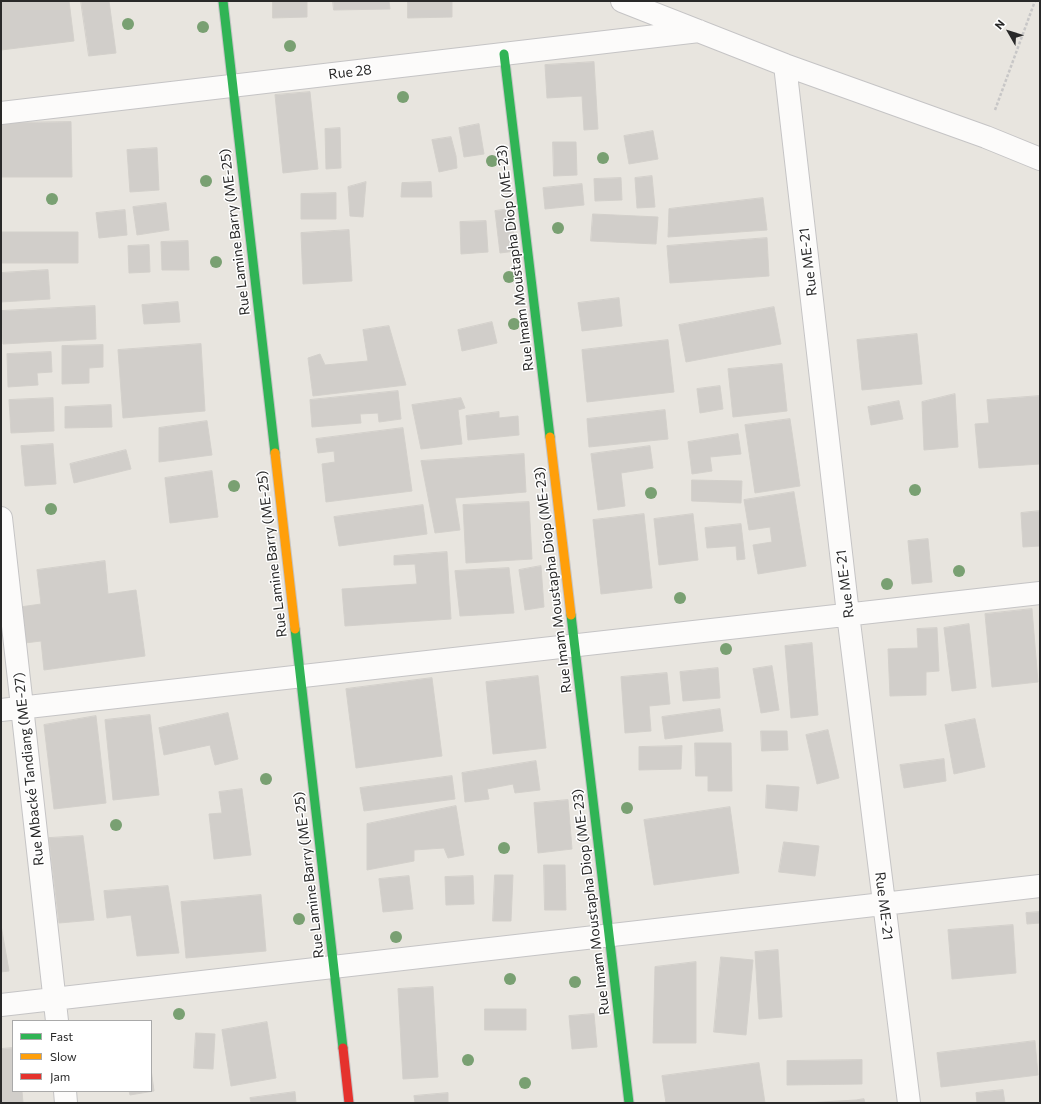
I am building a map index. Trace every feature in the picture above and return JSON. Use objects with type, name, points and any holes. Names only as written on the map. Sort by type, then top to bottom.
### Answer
[{"type":"street","name":"Rue Lamine Barry (ME-25)","points":[[223,1],[349,1103]]},
{"type":"street","points":[[622,1],[786,65],[986,137],[1040,159]]},
{"type":"street","name":"Rue 28","points":[[1,113],[699,31]]},
{"type":"street","name":"Rue Imam Moustapha Diop (ME-23)","points":[[504,54],[629,1103]]},
{"type":"street","name":"Rue ME-21","points":[[786,65],[848,614],[909,1103]]},
{"type":"street","name":"Rue Mbacké Tandiang (ME-27)","points":[[1,518],[57,1020]]},
{"type":"street","points":[[1,710],[1040,593]]},
{"type":"street","points":[[1,1005],[1040,886]]},
{"type":"street","points":[[65,1092],[66,1103]]},
{"type":"path","points":[[986,137],[1034,1]]},
{"type":"building","points":[[1,1],[69,1],[74,41],[1,50]]},
{"type":"building","points":[[81,1],[109,1],[116,53],[89,56]]},
{"type":"building","points":[[273,1],[307,1],[307,17],[273,18]]},
{"type":"building","points":[[333,1],[389,1],[390,9],[334,10]]},
{"type":"building","points":[[408,1],[452,1],[452,17],[408,18]]},
{"type":"building","points":[[594,62],[598,129],[584,130],[582,96],[547,98],[545,65]]},
{"type":"building","points":[[310,92],[318,169],[283,173],[275,95]]},
{"type":"building","points":[[71,122],[72,177],[1,177],[1,123]]},
{"type":"building","points":[[479,124],[484,154],[464,157],[459,128]]},
{"type":"building","points":[[340,128],[341,168],[326,169],[325,129]]},
{"type":"building","points":[[653,131],[658,159],[629,164],[624,136]]},
{"type":"building","points":[[451,137],[456,156],[457,168],[439,172],[432,140]]},
{"type":"building","points":[[553,142],[576,142],[577,175],[554,176]]},
{"type":"building","points":[[157,148],[159,190],[130,192],[127,150]]},
{"type":"building","points":[[652,176],[655,207],[637,208],[635,178]]},
{"type":"building","points":[[621,178],[622,200],[595,201],[594,179]]},
{"type":"building","points":[[366,182],[363,217],[350,216],[348,187]]},
{"type":"building","points":[[431,182],[432,197],[401,197],[402,183]]},
{"type":"building","points":[[582,184],[584,205],[545,209],[543,188]]},
{"type":"building","points":[[336,193],[336,219],[301,219],[301,194]]},
{"type":"building","points":[[763,198],[767,230],[668,237],[669,209]]},
{"type":"building","points":[[166,203],[169,230],[137,235],[133,207]]},
{"type":"building","points":[[510,209],[516,251],[500,253],[495,211]]},
{"type":"building","points":[[125,210],[127,235],[99,238],[96,213]]},
{"type":"building","points":[[593,214],[658,217],[656,244],[591,241]]},
{"type":"building","points":[[486,221],[488,252],[461,254],[460,222]]},
{"type":"building","points":[[349,230],[352,281],[303,284],[301,233]]},
{"type":"building","points":[[1,232],[78,232],[78,263],[1,263]]},
{"type":"building","points":[[767,238],[769,276],[670,283],[667,246]]},
{"type":"building","points":[[188,241],[189,270],[162,270],[161,242]]},
{"type":"building","points":[[149,245],[150,272],[129,273],[128,246]]},
{"type":"building","points":[[48,270],[50,299],[1,302],[1,273]]},
{"type":"building","points":[[619,298],[622,326],[582,331],[578,303]]},
{"type":"building","points":[[178,302],[180,322],[144,324],[142,305]]},
{"type":"building","points":[[95,306],[96,339],[3,344],[1,311]]},
{"type":"building","points":[[774,307],[781,344],[686,362],[679,325]]},
{"type":"building","points":[[492,322],[497,343],[462,351],[458,330]]},
{"type":"building","points":[[389,326],[406,385],[313,396],[308,358],[320,354],[325,365],[368,361],[363,330]]},
{"type":"building","points":[[917,334],[922,384],[862,390],[857,340]]},
{"type":"building","points":[[668,340],[674,392],[587,402],[582,350]]},
{"type":"building","points":[[201,344],[205,411],[123,418],[118,350]]},
{"type":"building","points":[[103,345],[103,367],[89,368],[89,383],[62,384],[62,346]]},
{"type":"building","points":[[51,352],[52,372],[37,373],[38,385],[8,387],[7,354]]},
{"type":"building","points":[[782,364],[787,411],[733,417],[728,369]]},
{"type":"building","points":[[720,386],[723,409],[700,413],[697,389]]},
{"type":"building","points":[[398,391],[401,419],[379,422],[378,413],[360,414],[361,423],[312,427],[310,400]]},
{"type":"building","points":[[955,394],[958,447],[924,450],[922,402]]},
{"type":"building","points":[[1040,396],[1040,464],[979,468],[975,424],[989,423],[987,400]]},
{"type":"building","points":[[53,398],[54,431],[11,433],[9,400]]},
{"type":"building","points":[[461,398],[465,408],[458,410],[462,444],[421,449],[412,405]]},
{"type":"building","points":[[899,401],[903,419],[871,425],[868,407]]},
{"type":"building","points":[[111,405],[112,427],[65,428],[65,407]]},
{"type":"building","points":[[665,410],[668,439],[589,447],[587,419]]},
{"type":"building","points":[[499,412],[499,418],[518,416],[519,435],[468,440],[466,416]]},
{"type":"building","points":[[790,419],[800,486],[755,493],[745,425]]},
{"type":"building","points":[[207,421],[212,455],[159,462],[159,428]]},
{"type":"building","points":[[403,428],[412,491],[326,502],[322,464],[335,462],[334,451],[318,453],[316,439]]},
{"type":"building","points":[[738,434],[741,454],[710,457],[712,471],[692,474],[688,442]]},
{"type":"building","points":[[53,444],[56,484],[25,486],[21,446]]},
{"type":"building","points":[[650,446],[653,468],[621,473],[625,506],[598,510],[591,454]]},
{"type":"building","points":[[126,450],[131,469],[74,483],[70,464]]},
{"type":"building","points":[[524,454],[526,492],[455,498],[460,530],[435,533],[421,461]]},
{"type":"building","points":[[212,471],[218,517],[170,523],[165,478]]},
{"type":"building","points":[[692,480],[742,481],[741,503],[692,501]]},
{"type":"building","points":[[794,492],[806,566],[758,574],[753,545],[772,542],[770,527],[749,530],[744,500]]},
{"type":"building","points":[[529,502],[532,559],[466,563],[463,505]]},
{"type":"building","points":[[423,505],[427,534],[339,546],[334,517]]},
{"type":"building","points":[[1040,511],[1040,546],[1023,547],[1021,513]]},
{"type":"building","points":[[644,514],[652,588],[601,594],[593,520]]},
{"type":"building","points":[[693,514],[698,560],[659,565],[654,519]]},
{"type":"building","points":[[741,524],[745,559],[737,560],[736,546],[707,548],[705,528]]},
{"type":"building","points":[[928,539],[932,582],[912,584],[908,541]]},
{"type":"building","points":[[447,552],[451,619],[345,626],[342,589],[417,584],[415,564],[394,565],[394,556]]},
{"type":"building","points":[[105,561],[108,594],[136,590],[145,656],[44,670],[41,641],[25,643],[20,607],[41,604],[37,570]]},
{"type":"building","points":[[541,566],[544,607],[525,610],[519,570]]},
{"type":"building","points":[[509,568],[514,613],[460,616],[455,571]]},
{"type":"building","points":[[1032,609],[1038,682],[992,687],[985,614]]},
{"type":"building","points":[[969,624],[976,688],[952,691],[944,628]]},
{"type":"building","points":[[937,628],[939,671],[926,672],[926,695],[890,696],[888,649],[918,648],[917,629]]},
{"type":"building","points":[[812,643],[818,715],[791,718],[785,646]]},
{"type":"building","points":[[772,666],[779,710],[761,713],[753,669]]},
{"type":"building","points":[[718,668],[720,698],[683,701],[680,672]]},
{"type":"building","points":[[667,673],[670,704],[649,706],[651,731],[625,733],[621,677]]},
{"type":"building","points":[[538,676],[546,748],[493,754],[486,682]]},
{"type":"building","points":[[432,678],[442,756],[356,768],[346,689]]},
{"type":"building","points":[[720,709],[723,731],[665,739],[662,717]]},
{"type":"building","points":[[228,713],[238,759],[215,765],[210,745],[164,755],[159,728]]},
{"type":"building","points":[[150,715],[159,795],[113,800],[105,720]]},
{"type":"building","points":[[96,716],[106,803],[54,809],[44,725]]},
{"type":"building","points":[[975,719],[985,767],[954,774],[945,725]]},
{"type":"building","points":[[828,730],[839,778],[817,784],[806,735]]},
{"type":"building","points":[[761,731],[787,731],[788,750],[762,751]]},
{"type":"building","points":[[695,743],[731,743],[732,791],[708,791],[708,776],[696,776]]},
{"type":"building","points":[[682,746],[681,769],[639,770],[639,747]]},
{"type":"building","points":[[944,759],[946,781],[904,788],[900,765]]},
{"type":"building","points":[[536,761],[540,790],[515,793],[513,784],[487,789],[489,799],[465,802],[462,773]]},
{"type":"building","points":[[452,776],[455,799],[364,811],[360,788]]},
{"type":"building","points":[[767,785],[799,787],[797,811],[766,808]]},
{"type":"building","points":[[242,789],[251,855],[214,859],[209,814],[222,813],[219,792]]},
{"type":"building","points":[[568,800],[572,849],[538,853],[534,803]]},
{"type":"building","points":[[456,806],[464,855],[448,858],[444,848],[414,850],[414,861],[367,870],[367,824]]},
{"type":"building","points":[[730,807],[739,873],[654,885],[644,820]]},
{"type":"building","points":[[83,836],[94,920],[59,923],[49,838]]},
{"type":"building","points":[[784,842],[819,846],[815,876],[779,872]]},
{"type":"building","points":[[544,865],[565,865],[566,910],[545,910]]},
{"type":"building","points":[[495,875],[513,875],[511,921],[493,921]]},
{"type":"building","points":[[409,876],[413,909],[383,912],[379,879]]},
{"type":"building","points":[[473,876],[474,904],[446,905],[445,877]]},
{"type":"building","points":[[168,886],[179,953],[137,956],[131,915],[107,918],[104,891]]},
{"type":"building","points":[[261,895],[266,951],[186,958],[181,902]]},
{"type":"building","points":[[1040,912],[1040,923],[1027,924],[1026,913]]},
{"type":"building","points":[[1,925],[9,971],[1,972]]},
{"type":"building","points":[[1013,925],[1016,973],[952,979],[948,930]]},
{"type":"building","points":[[778,950],[782,1017],[759,1019],[755,952]]},
{"type":"building","points":[[721,957],[753,960],[746,1035],[714,1032]]},
{"type":"building","points":[[696,962],[696,1043],[653,1043],[655,967]]},
{"type":"building","points":[[433,987],[438,1077],[403,1079],[398,989]]},
{"type":"building","points":[[485,1009],[526,1009],[526,1030],[485,1030]]},
{"type":"building","points":[[594,1014],[597,1047],[572,1049],[569,1016]]},
{"type":"building","points":[[267,1022],[276,1078],[231,1086],[222,1030]]},
{"type":"building","points":[[196,1033],[215,1034],[213,1069],[194,1068]]},
{"type":"building","points":[[1035,1041],[1038,1075],[941,1087],[937,1053]]},
{"type":"building","points":[[12,1048],[12,1092],[22,1092],[23,1103],[1,1103],[1,1049]]},
{"type":"building","points":[[862,1060],[862,1084],[787,1085],[787,1061]]},
{"type":"building","points":[[759,1063],[765,1103],[666,1103],[662,1076]]},
{"type":"building","points":[[152,1076],[154,1091],[152,1091]]},
{"type":"building","points":[[1003,1090],[1005,1103],[977,1103],[976,1093]]},
{"type":"building","points":[[129,1092],[148,1092],[130,1095]]},
{"type":"building","points":[[295,1092],[296,1103],[251,1103],[250,1098]]},
{"type":"building","points":[[448,1093],[448,1103],[415,1103],[414,1096]]},
{"type":"building","points":[[864,1099],[865,1103],[806,1103],[856,1100]]},
{"type":"traffic: fast","points":[[223,1],[275,453]]},
{"type":"traffic: fast","points":[[504,54],[550,437]]},
{"type":"traffic: fast","points":[[571,615],[629,1103]]},
{"type":"traffic: fast","points":[[295,629],[343,1048]]},
{"type":"traffic: slow","points":[[550,437],[571,615]]},
{"type":"traffic: slow","points":[[275,453],[295,629]]},
{"type":"traffic: jam","points":[[343,1048],[349,1103]]}]
